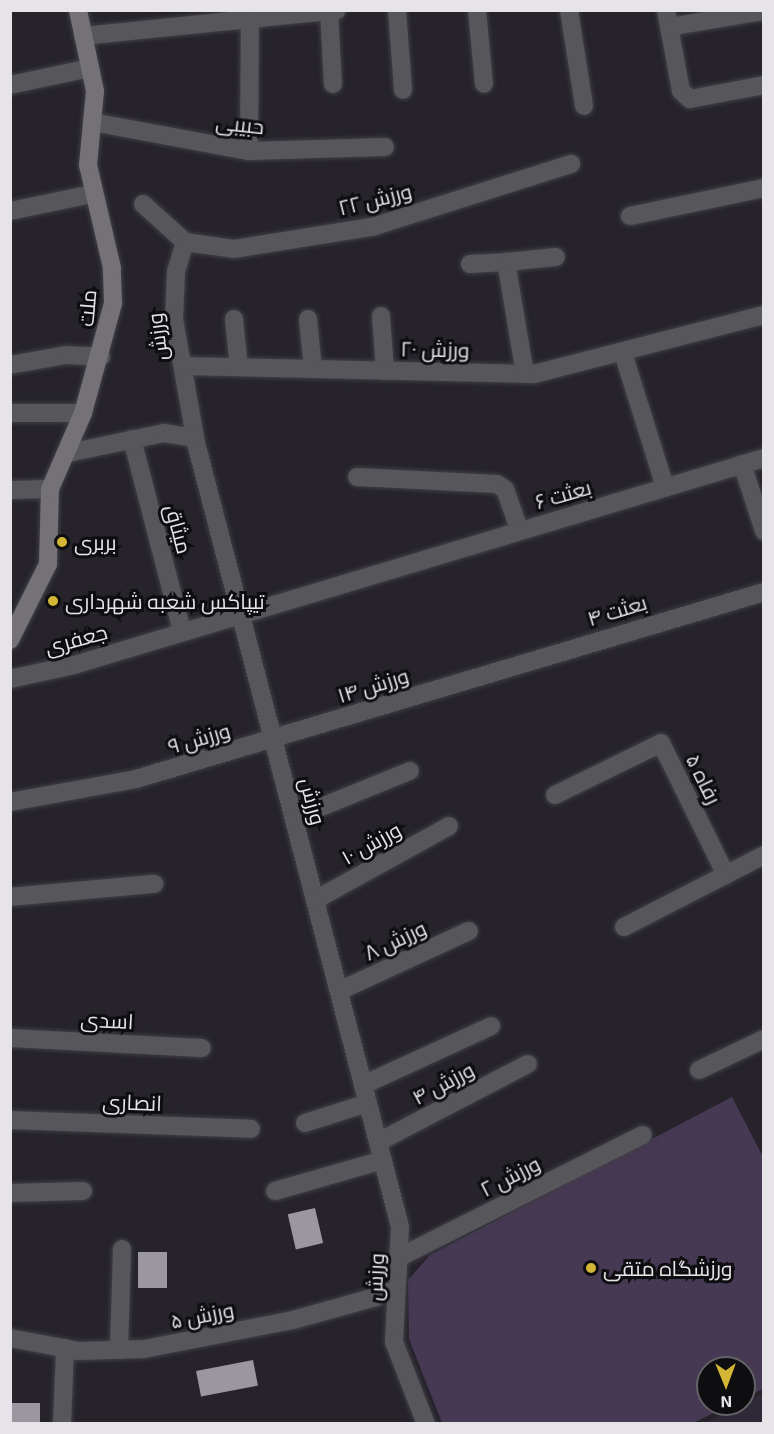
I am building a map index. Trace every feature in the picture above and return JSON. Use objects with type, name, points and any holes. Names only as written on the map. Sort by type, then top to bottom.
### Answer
[{"type":"main road","name":"ملت","points":[[10,640],[33,600],[48,564],[50,489],[68,453],[83,413],[101,357],[113,303],[112,268],[92,194],[92,122],[95,91],[78,10]]},
{"type":"main road","points":[[10,615],[33,600]]},
{"type":"street","points":[[397,10],[403,90]]},
{"type":"street","points":[[477,10],[484,84]]},
{"type":"street","points":[[569,10],[584,106]]},
{"type":"street","points":[[83,36],[333,11],[333,84]]},
{"type":"street","points":[[764,11],[667,19],[681,91],[702,99],[738,87],[764,85]]},
{"type":"street","points":[[249,150],[250,21]]},
{"type":"street","points":[[10,85],[90,68]]},
{"type":"street","name":"حبیبی","points":[[92,122],[249,150],[385,147]]},
{"type":"street","name":"ورزش ۲۲","points":[[185,242],[234,249],[372,227],[571,164]]},
{"type":"street","points":[[630,216],[764,188]]},
{"type":"street","points":[[10,211],[92,194]]},
{"type":"street","points":[[143,204],[185,242]]},
{"type":"street","name":"ورزش","points":[[185,242],[176,272],[174,319],[195,438],[400,1227],[394,1342],[426,1424]]},
{"type":"street","points":[[470,264],[556,257]]},
{"type":"street","points":[[506,262],[525,374]]},
{"type":"street","name":"ورزش ۲۰","points":[[183,366],[525,374],[623,353],[764,315]]},
{"type":"street","points":[[381,316],[385,371]]},
{"type":"street","points":[[234,319],[239,367]]},
{"type":"street","points":[[308,319],[313,369]]},
{"type":"street","points":[[623,353],[665,487]]},
{"type":"street","points":[[10,365],[66,355],[101,357]]},
{"type":"street","points":[[10,413],[83,413]]},
{"type":"street","points":[[68,453],[164,433],[195,438]]},
{"type":"street","name":"میثاق","points":[[132,439],[182,631]]},
{"type":"street","name":"بعثت ۶","points":[[241,613],[375,571],[764,458]]},
{"type":"street","points":[[742,464],[764,531]]},
{"type":"street","points":[[357,477],[498,484],[505,489],[519,530]]},
{"type":"street","points":[[10,490],[50,489]]},
{"type":"street","name":"بعثت ۴","points":[[485,674],[764,592]]},
{"type":"street","name":"جعفری","points":[[10,679],[241,613]]},
{"type":"street","name":"ورزش ۱۴","points":[[274,740],[485,674]]},
{"type":"street","name":"ورزش ۹","points":[[10,802],[136,779],[274,740]]},
{"type":"street","name":"رفاه ۵","points":[[555,795],[661,743],[726,875]]},
{"type":"street","points":[[294,818],[410,771]]},
{"type":"street","name":"ورزش ۱۰","points":[[315,900],[449,826]]},
{"type":"street","points":[[624,927],[764,855]]},
{"type":"street","points":[[10,897],[154,884]]},
{"type":"street","name":"ورزش ۸","points":[[339,991],[469,931]]},
{"type":"street","points":[[363,1085],[491,1026]]},
{"type":"street","name":"اسدی","points":[[10,1038],[202,1048]]},
{"type":"street","points":[[699,1070],[764,1039]]},
{"type":"street","name":"ورزش ۴","points":[[378,1142],[528,1064]]},
{"type":"street","points":[[305,1123],[368,1103]]},
{"type":"street","name":"انصاری","points":[[10,1120],[251,1129]]},
{"type":"street","name":"ورزش ۲","points":[[398,1258],[643,1135]]},
{"type":"street","points":[[275,1191],[383,1160]]},
{"type":"street","points":[[10,1193],[83,1191]]},
{"type":"street","points":[[119,1350],[122,1248]]},
{"type":"street","name":"ورزش ۵","points":[[10,1338],[65,1348],[119,1350],[293,1320],[376,1297],[396,1285]]},
{"type":"street","points":[[62,1424],[65,1348]]},
{"type":"shaded area","name":"ورزشگاه متقی","points":[[732,1097],[763,1157],[763,1389],[756,1392],[756,1356],[696,1356],[696,1416],[707,1416],[693,1423],[442,1423],[409,1339],[408,1280],[430,1255]]},
{"type":"shaded area","points":[[763,1393],[763,1423],[704,1423],[719,1416],[756,1416],[756,1397]]},
{"type":"building","points":[[315,1208],[323,1243],[296,1249],[288,1214]]},
{"type":"building","points":[[138,1252],[167,1252],[167,1288],[138,1288]]},
{"type":"building","points":[[253,1360],[258,1386],[201,1397],[196,1371]]},
{"type":"building","points":[[10,1403],[40,1403],[40,1424],[10,1424]]},
{"type":"place","name":"بربری","points":[[62,542]]},
{"type":"place","name":"تیپاکس شعبه شهرداری","points":[[53,601]]},
{"type":"place","name":"ورزشگاه متقی","points":[[591,1268]]}]
